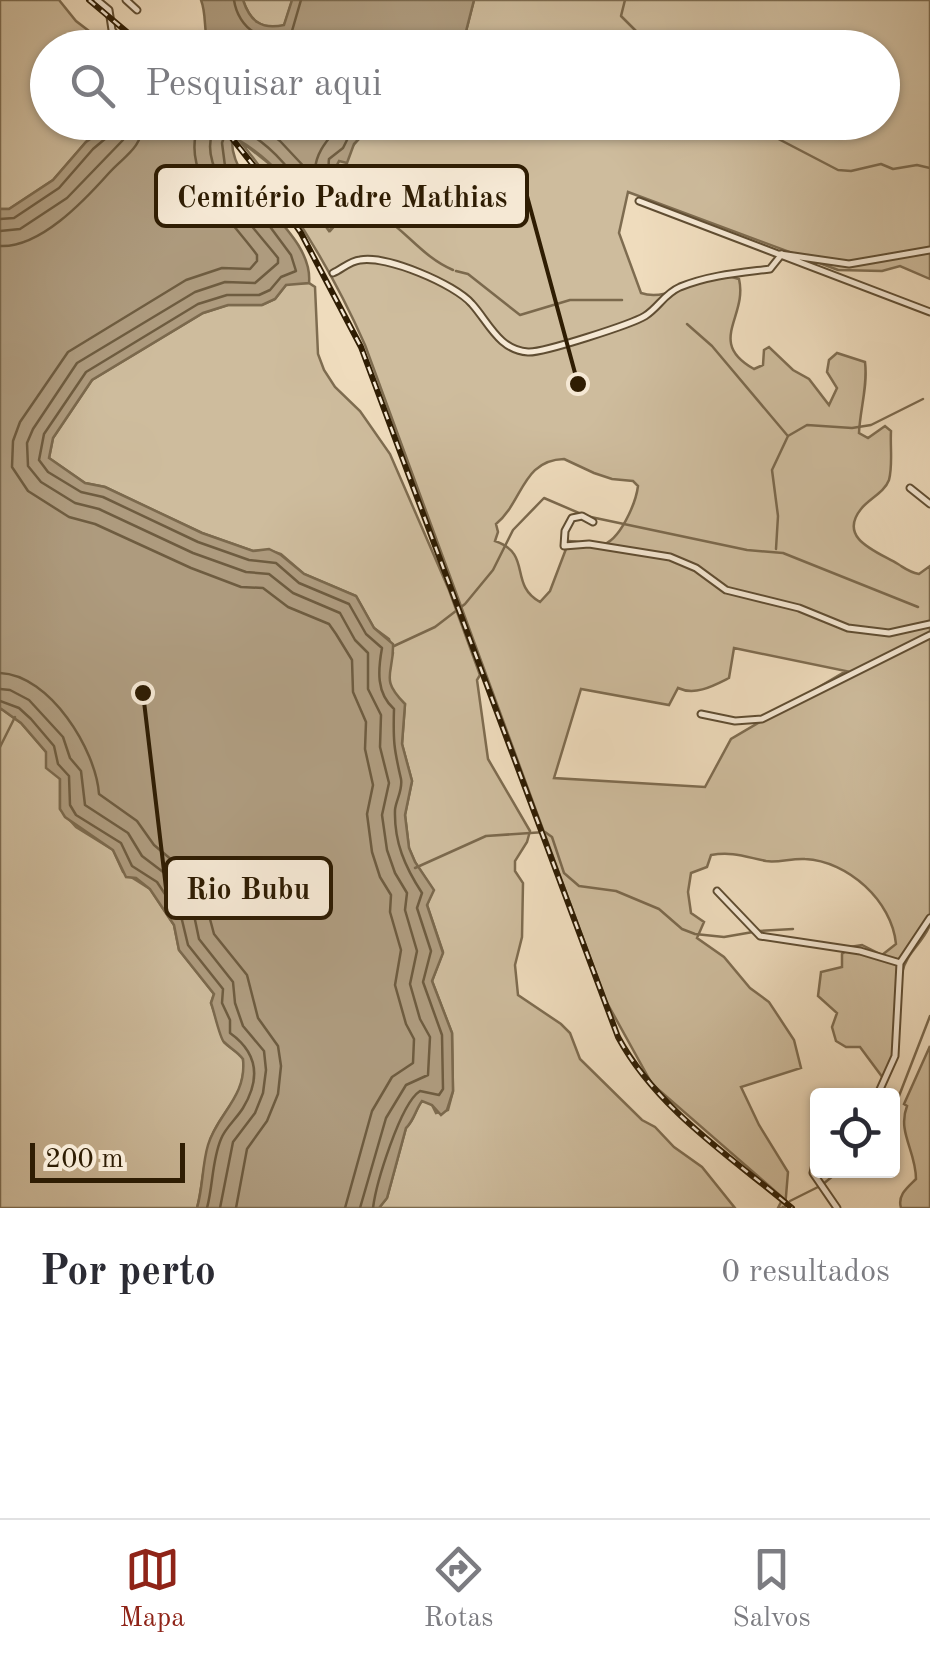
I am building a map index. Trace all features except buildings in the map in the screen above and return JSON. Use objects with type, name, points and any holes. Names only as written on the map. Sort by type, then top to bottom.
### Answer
[{"type":"street","points":[[97,0],[109,10],[112,30]]},
{"type":"street","points":[[127,0],[137,10]]},
{"type":"street","points":[[639,201],[782,256],[850,264],[930,250]]},
{"type":"street","points":[[333,273],[366,259],[406,267],[468,300],[497,338],[530,352],[550,350],[631,324],[680,287],[714,275],[770,269],[782,256]]},
{"type":"street","points":[[782,256],[930,312]]},
{"type":"street","points":[[910,488],[930,504]]},
{"type":"street","points":[[592,522],[582,516],[570,520],[564,546],[600,545],[670,557],[696,568],[726,590],[799,608],[848,628],[889,633],[930,624]]},
{"type":"street","points":[[700,714],[736,721],[762,719],[930,635]]},
{"type":"street","points":[[718,892],[760,936],[860,950],[900,963]]},
{"type":"street","points":[[881,1088],[895,1056],[900,963],[929,921]]},
{"type":"street","points":[[816,1178],[837,1208]]},
{"type":"shaded area","points":[[0,0],[59,0],[88,30],[30,30],[30,140],[89,140],[53,180],[9,209],[0,209]]},
{"type":"shaded area","points":[[243,0],[292,1],[284,26],[269,27],[249,13]]},
{"type":"shaded area","points":[[474,0],[930,0],[930,279],[900,266],[882,271],[838,270],[628,192],[619,233],[641,293],[665,294],[714,277],[739,279],[731,339],[740,359],[754,369],[763,365],[764,350],[769,347],[809,379],[829,405],[837,388],[827,372],[829,360],[837,353],[865,362],[859,433],[868,438],[885,426],[891,431],[891,468],[887,485],[861,509],[854,529],[871,549],[910,571],[919,574],[930,566],[930,925],[902,973],[895,1055],[886,1082],[860,1047],[846,1047],[836,1041],[832,1027],[837,1013],[818,996],[821,972],[842,967],[842,954],[850,947],[862,945],[882,955],[896,944],[886,913],[865,886],[837,867],[805,859],[771,861],[719,854],[711,855],[707,867],[691,873],[691,913],[704,922],[697,938],[724,957],[750,988],[769,1002],[794,1040],[801,1068],[741,1087],[788,1172],[785,1208],[778,1208],[783,1198],[652,1084],[606,1001],[365,345],[309,238],[239,140],[282,174],[315,225],[324,224],[330,231],[344,200],[339,161],[358,140],[900,140],[900,30],[466,30]],"holes":[[[564,459],[594,473],[633,481],[638,486],[634,502],[615,537],[608,542],[597,545],[569,541],[550,591],[540,602],[525,587],[514,553],[495,541],[496,524],[539,466]],[[734,648],[846,671],[731,739],[705,787],[554,778],[581,689],[669,705],[678,688],[697,690],[729,678]]]},
{"type":"shaded area","points":[[292,283],[315,287],[318,354],[324,370],[390,454],[449,590],[480,675],[477,680],[488,759],[530,831],[515,861],[515,871],[523,883],[522,937],[515,965],[518,995],[561,1024],[570,1033],[580,1059],[642,1120],[702,1167],[735,1208],[379,1208],[387,1198],[406,1128],[422,1100],[432,1105],[436,1113],[448,1110],[453,1091],[452,1033],[432,981],[443,952],[427,905],[433,890],[409,848],[405,815],[412,781],[402,744],[405,704],[394,696],[390,684],[389,663],[393,653],[389,639],[374,628],[356,596],[304,574],[281,554],[253,551],[202,533],[105,487],[85,483],[49,458],[53,438],[92,380],[203,313],[228,305],[262,305]]},
{"type":"shaded area","points":[[0,708],[21,723],[46,752],[60,779],[60,809],[76,827],[113,850],[123,872],[150,889],[174,925],[179,950],[214,994],[211,1003],[224,1042],[243,1059],[238,1093],[208,1146],[197,1208],[0,1208]]},
{"type":"shaded area","points":[[930,1046],[930,1208],[901,1208],[902,1195],[916,1179],[905,1133],[904,1104]]},
{"type":"water","points":[[201,0],[243,0],[258,22],[276,26],[284,25],[292,0],[474,0],[466,30],[206,30]]},
{"type":"water","points":[[235,140],[232,142],[236,161],[245,178],[287,229],[307,264],[309,283],[286,285],[275,299],[262,305],[228,305],[203,313],[92,380],[53,438],[49,458],[85,483],[105,487],[202,533],[253,551],[269,549],[281,555],[304,574],[356,596],[374,628],[393,644],[390,682],[405,704],[402,744],[412,781],[405,815],[409,848],[434,890],[427,905],[443,953],[432,981],[452,1033],[453,1091],[447,1110],[441,1115],[422,1101],[406,1128],[387,1198],[379,1208],[197,1208],[208,1145],[236,1095],[243,1059],[222,1040],[211,1003],[214,994],[179,950],[174,925],[150,889],[136,878],[126,877],[113,850],[65,817],[60,809],[60,779],[46,768],[46,752],[21,723],[0,708],[0,209],[9,209],[53,180],[86,142]]},
{"type":"water","points":[[238,140],[358,140],[347,163],[339,161],[337,165],[344,173],[343,197],[341,212],[329,231],[324,224],[315,225],[292,187]]},
{"type":"waterway","points":[[625,0],[621,16],[635,30]]},
{"type":"waterway","points":[[780,140],[838,170],[881,164],[893,169],[917,165],[930,168]]},
{"type":"waterway","points":[[340,193],[382,216],[433,259],[453,270]]},
{"type":"waterway","points":[[456,271],[468,274],[520,315],[570,300],[622,300]]},
{"type":"waterway","points":[[687,324],[712,346],[787,435]]},
{"type":"waterway","points":[[776,549],[778,516],[772,470],[788,436],[807,425],[871,425],[923,399]]},
{"type":"waterway","points":[[394,646],[435,627],[465,604],[493,570],[513,530],[544,498],[586,516],[747,550],[783,553],[918,607]]},
{"type":"waterway","points":[[0,747],[15,717]]},
{"type":"waterway","points":[[415,868],[486,836],[545,832],[552,837],[564,873],[579,886],[616,891],[659,909],[682,929],[695,934],[724,937],[753,932]]},
{"type":"waterway","points":[[759,931],[793,929]]},
{"type":"waterway","points":[[900,1093],[930,1016]]},
{"type":"waterway","points":[[822,1185],[830,1178]]},
{"type":"waterway","points":[[790,1201],[818,1187]]},
{"type":"railway","points":[[89,0],[125,30]]},
{"type":"railway","points":[[233,140],[301,233],[361,347],[618,1037],[634,1063],[674,1109],[792,1208]]},
{"type":"place","name":"Cemitério Padre Mathias","points":[[578,384]]},
{"type":"place","name":"Rio Bubu","points":[[143,693]]}]
